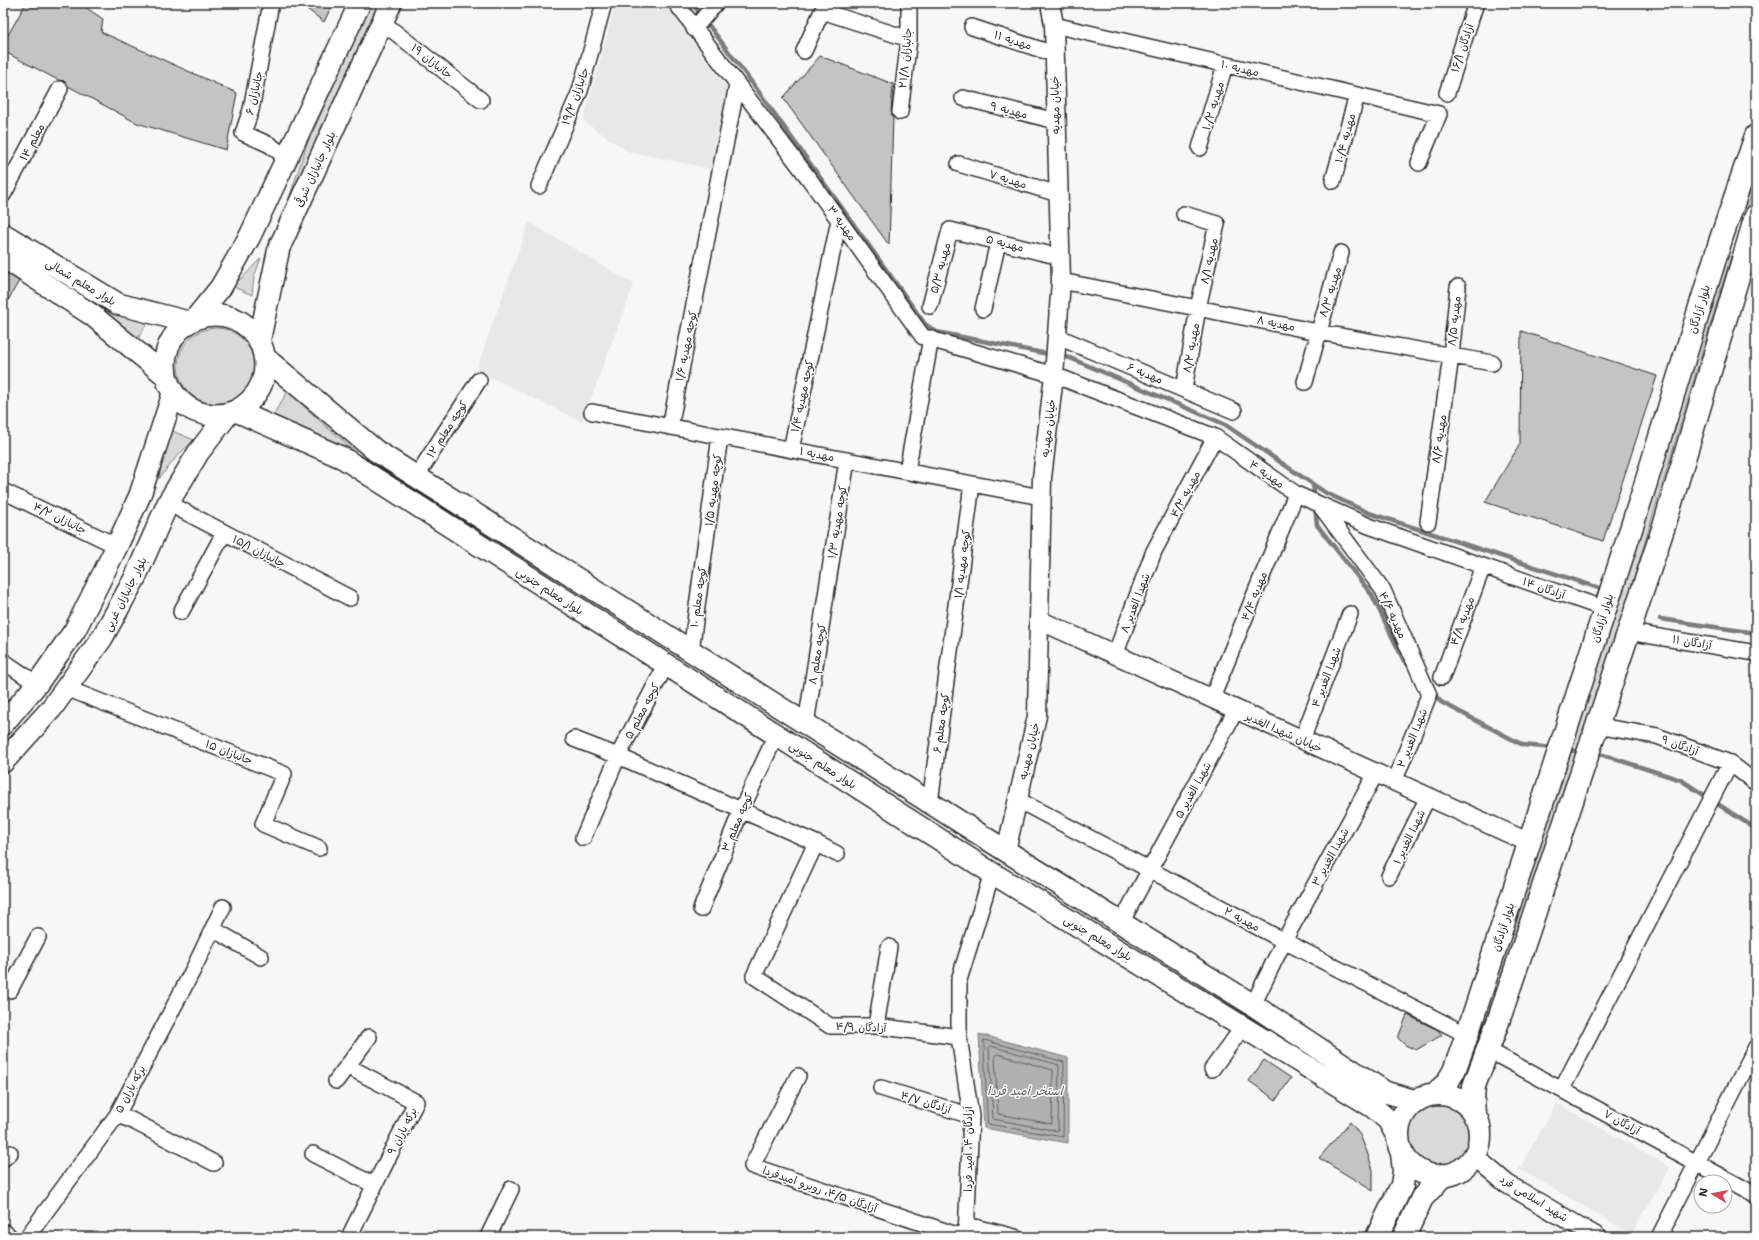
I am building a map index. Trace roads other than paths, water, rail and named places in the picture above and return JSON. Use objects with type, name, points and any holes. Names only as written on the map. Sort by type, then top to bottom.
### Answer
[{"type":"main road","points":[[3,724],[37,684],[75,630],[117,546],[140,495],[169,385],[165,360],[169,345],[177,332],[192,320],[221,286],[250,236],[360,3]]},
{"type":"main road","name":"بلوار جانبازان شرقی","points":[[262,349],[269,291],[279,248],[391,3]]},
{"type":"main road","name":"بلوار آزادگان","points":[[1426,1098],[1447,1083],[1454,1071],[1467,1035],[1605,609],[1716,254],[1756,136]]},
{"type":"main road","points":[[1730,212],[1737,219],[1744,222],[1755,218]]},
{"type":"main road","points":[[1400,1145],[1407,1161],[1417,1170],[1428,1175],[1443,1175],[1454,1173],[1465,1166],[1474,1156],[1479,1144],[1480,1134],[1474,1115],[1474,1086],[1488,1050],[1665,522],[1755,218]]},
{"type":"main road","name":"بلوار معلم شمالی","points":[[3,234],[118,304],[192,320]]},
{"type":"main road","points":[[250,236],[279,248]]},
{"type":"main road","points":[[1716,254],[1729,247],[1736,249],[1741,263]]},
{"type":"main road","name":"بلوار معلم شمالی","points":[[3,257],[92,315],[169,385]]},
{"type":"main road","points":[[192,320],[207,315],[219,315],[232,318],[243,323],[252,331],[262,349],[376,451],[930,803],[1253,1005],[1385,1092],[1426,1098],[1449,1095],[1461,1100],[1474,1115]]},
{"type":"main road","points":[[169,385],[182,403],[192,410],[216,416],[232,412],[249,402],[259,389],[264,373],[262,349]]},
{"type":"main road","name":"بلوار جانبازان غربی","points":[[3,762],[51,709],[102,638],[135,578],[168,503],[198,453],[232,412]]},
{"type":"main road","name":"بلوار معلم جنوبی","points":[[232,412],[343,458],[992,873],[1373,1107],[1388,1120],[1400,1145]]},
{"type":"main road","points":[[140,495],[168,503]]},
{"type":"main road","points":[[1155,972],[1167,951]]},
{"type":"main road","points":[[1377,1237],[1402,1185],[1404,1171],[1400,1145],[1399,1124],[1404,1112],[1426,1098]]},
{"type":"main road","points":[[1404,1237],[1422,1198],[1443,1175]]},
{"type":"street","name":"جانبازان ۶","points":[[271,3],[251,110],[243,133],[270,145],[287,158]]},
{"type":"street","name":"جانبازان ۱۹/۲","points":[[539,186],[580,91],[604,3]]},
{"type":"street","name":"مهدیه ۳","points":[[676,3],[694,29],[839,220],[923,337],[931,338],[1054,375]]},
{"type":"street","points":[[694,29],[716,3]]},
{"type":"street","name":"جانبازان ۲۱/۸","points":[[900,112],[909,39],[909,3]]},
{"type":"street","name":"خیابان مهدیه","points":[[1006,851],[1037,716],[1042,478],[1054,375],[1061,281],[1054,25],[1050,3]]},
{"type":"street","name":"آزادگان ۱۶/۱","points":[[1447,93],[1476,3]]},
{"type":"street","points":[[804,51],[822,11],[909,39]]},
{"type":"street","name":"جانبازان ۱۹","points":[[382,22],[481,100]]},
{"type":"street","name":"مهدیه ۱۰","points":[[1054,25],[1439,114],[1419,163]]},
{"type":"street","name":"مهدیه ۱۱","points":[[972,27],[1054,54]]},
{"type":"street","name":"مهدیه ۱۰/۲","points":[[1200,148],[1225,65]]},
{"type":"street","name":"کوچه مهدیه ۱/۶","points":[[670,427],[737,85]]},
{"type":"street","name":"معلم ۱۴","points":[[3,196],[60,89]]},
{"type":"street","name":"مهدیه ۱۰/۴","points":[[1333,181],[1357,95]]},
{"type":"street","name":"مهدیه ۹","points":[[963,98],[1056,121]]},
{"type":"street","name":"مهدیه ۷","points":[[959,164],[1058,194]]},
{"type":"street","name":"مهدیه ۸/۱","points":[[1184,214],[1217,224],[1198,308]]},
{"type":"street","name":"کوچه مهدیه ۱/۴","points":[[791,450],[839,220]]},
{"type":"street","name":"مهدیه ۵","points":[[950,230],[1060,257]]},
{"type":"street","name":"مهدیه ۵/۳","points":[[930,306],[950,230]]},
{"type":"street","points":[[983,309],[998,242]]},
{"type":"street","name":"مهدیه ۸/۳","points":[[1305,382],[1341,253]]},
{"type":"street","name":"مهدیه ۸","points":[[1061,281],[1318,332],[1492,363]]},
{"type":"street","name":"مهدیه ۸/۵","points":[[1451,356],[1458,287]]},
{"type":"street","name":"مهدیه ۸/۲","points":[[1184,389],[1198,308]]},
{"type":"street","name":"مهدیه ۶","points":[[1056,336],[1234,411]]},
{"type":"street","points":[[907,471],[931,338]]},
{"type":"street","name":"مهدیه ۸/۶","points":[[1428,522],[1451,356]]},
{"type":"street","name":"مهدیه ۴","points":[[1054,375],[1215,437],[1296,494],[1318,502],[1369,526],[1483,566]]},
{"type":"street","name":"کوچه معلم ۱۲","points":[[416,477],[478,380]]},
{"type":"street","name":"مهدیه ۱","points":[[592,412],[1041,497]]},
{"type":"street","name":"کوچه مهدیه ۱/۵","points":[[706,544],[720,436]]},
{"type":"street","name":"مهدیه ۴/۲","points":[[1154,551],[1215,437]]},
{"type":"street","name":"کوچه مهدیه ۱/۳","points":[[828,584],[847,460]]},
{"type":"street","name":"کوچه مهدیه ۱/۱","points":[[951,643],[972,484]]},
{"type":"street","name":"جانبازان ۴/۲","points":[[3,490],[117,546]]},
{"type":"street","name":"مهدیه ۴/۴","points":[[1212,698],[1296,494]]},
{"type":"street","name":"مهدیه ۴/۶","points":[[1318,502],[1383,590],[1429,695]]},
{"type":"street","name":"جانبازان ۱۵/۱","points":[[168,503],[350,598]]},
{"type":"street","points":[[181,612],[224,532]]},
{"type":"street","name":"کوچه معلم ۱۰","points":[[691,651],[706,544]]},
{"type":"street","name":"شهدا الغدیر ۸","points":[[1115,655],[1154,551]]},
{"type":"street","name":"آزادگان ۱۴","points":[[1483,566],[1605,609]]},
{"type":"street","name":"مهدیه ۴/۸","points":[[1442,676],[1483,566]]},
{"type":"street","name":"کوچه معلم ۸","points":[[806,724],[828,584]]},
{"type":"street","name":"شهدا الغدیر ۴","points":[[1302,740],[1350,614]]},
{"type":"street","name":"خیابان شهدا الغدیر","points":[[1039,620],[1530,843]]},
{"type":"street","name":"آزادگان ۱۱","points":[[1628,632],[1756,653]]},
{"type":"street","name":"کوچه معلم ۶","points":[[930,803],[951,643]]},
{"type":"street","points":[[3,661],[37,684]]},
{"type":"street","name":"کوچه معلم ۵","points":[[583,838],[618,756],[666,665]]},
{"type":"street","name":"جانبازان ۱۵","points":[[66,688],[284,774],[263,824],[319,848]]},
{"type":"street","name":"شهدا الغدیر ۲","points":[[1394,782],[1429,695]]},
{"type":"street","name":"شهدا الغدیر ۵","points":[[1121,923],[1236,710]]},
{"type":"street","name":"آزادگان ۹","points":[[1597,726],[1657,736],[1730,763],[1756,783]]},
{"type":"street","name":"کوچه معلم ۳","points":[[701,909],[741,811],[776,735]]},
{"type":"street","points":[[574,739],[618,756],[816,843],[837,854]]},
{"type":"street","points":[[1562,1089],[1730,763]]},
{"type":"street","name":"شهدا الغدیر ۳","points":[[1253,1005],[1284,941],[1376,773]]},
{"type":"street","name":"شهدا الغدیر ۱","points":[[1389,876],[1428,797]]},
{"type":"street","name":"مهدیه ۲","points":[[1018,800],[1284,941],[1467,1035]]},
{"type":"street","name":"آزادگان ۴/۹","points":[[816,843],[754,976],[830,1026],[876,1026],[959,1037]]},
{"type":"street","name":"آزادگان ۴، امید فردا","points":[[965,1233],[971,1116],[959,1037],[959,980],[992,873]]},
{"type":"street","name":"برکه باران ۵","points":[[27,1237],[117,1116],[191,975],[223,907]]},
{"type":"street","points":[[212,929],[261,957]]},
{"type":"street","points":[[3,987],[10,990],[38,937]]},
{"type":"street","points":[[876,1026],[889,947]]},
{"type":"street","points":[[1212,1069],[1243,1026]]},
{"type":"street","points":[[336,1081],[369,1037]]},
{"type":"street","points":[[1659,1237],[1756,1047]]},
{"type":"street","name":"آزادگان ۷","points":[[1488,1050],[1756,1195]]},
{"type":"street","name":"برکه باران ۹","points":[[347,1066],[416,1102],[348,1237]]},
{"type":"street","name":"آزادگان ۴/۵، روبرو امیدفردا","points":[[798,1076],[752,1166],[965,1233]]},
{"type":"street","name":"آزادگان ۴/۷","points":[[881,1088],[971,1116]]},
{"type":"street","points":[[117,1116],[131,1120],[214,1162]]},
{"type":"street","points":[[313,1154],[374,1185]]},
{"type":"street","name":"شهید اسلامی فرد","points":[[1474,1156],[1508,1184],[1597,1237]]},
{"type":"street","points":[[488,1237],[511,1189]]},
{"type":"street","points":[[3,1233],[8,1237]]},
{"type":"street","points":[[965,1233],[1015,1237]]},
{"type":"water","name":"استخر امید فردا","points":[[979,1034],[1068,1058],[1068,1143],[984,1128]]},
{"type":"waterway","points":[[692,3],[756,88],[925,324],[937,332],[1053,355]]},
{"type":"waterway","points":[[1060,356],[1070,358],[1224,424],[1326,493],[1369,513],[1605,590]]},
{"type":"waterway","points":[[1313,484],[1315,499]]},
{"type":"waterway","points":[[1315,507],[1317,525],[1372,595],[1404,661],[1411,668]]},
{"type":"waterway","points":[[1660,619],[1756,633]]},
{"type":"waterway","points":[[1433,693],[1441,702],[1523,745],[1553,748]]},
{"type":"waterway","points":[[1566,750],[1583,752]]},
{"type":"waterway","points":[[1594,754],[1603,755],[1681,780],[1756,829]]}]
